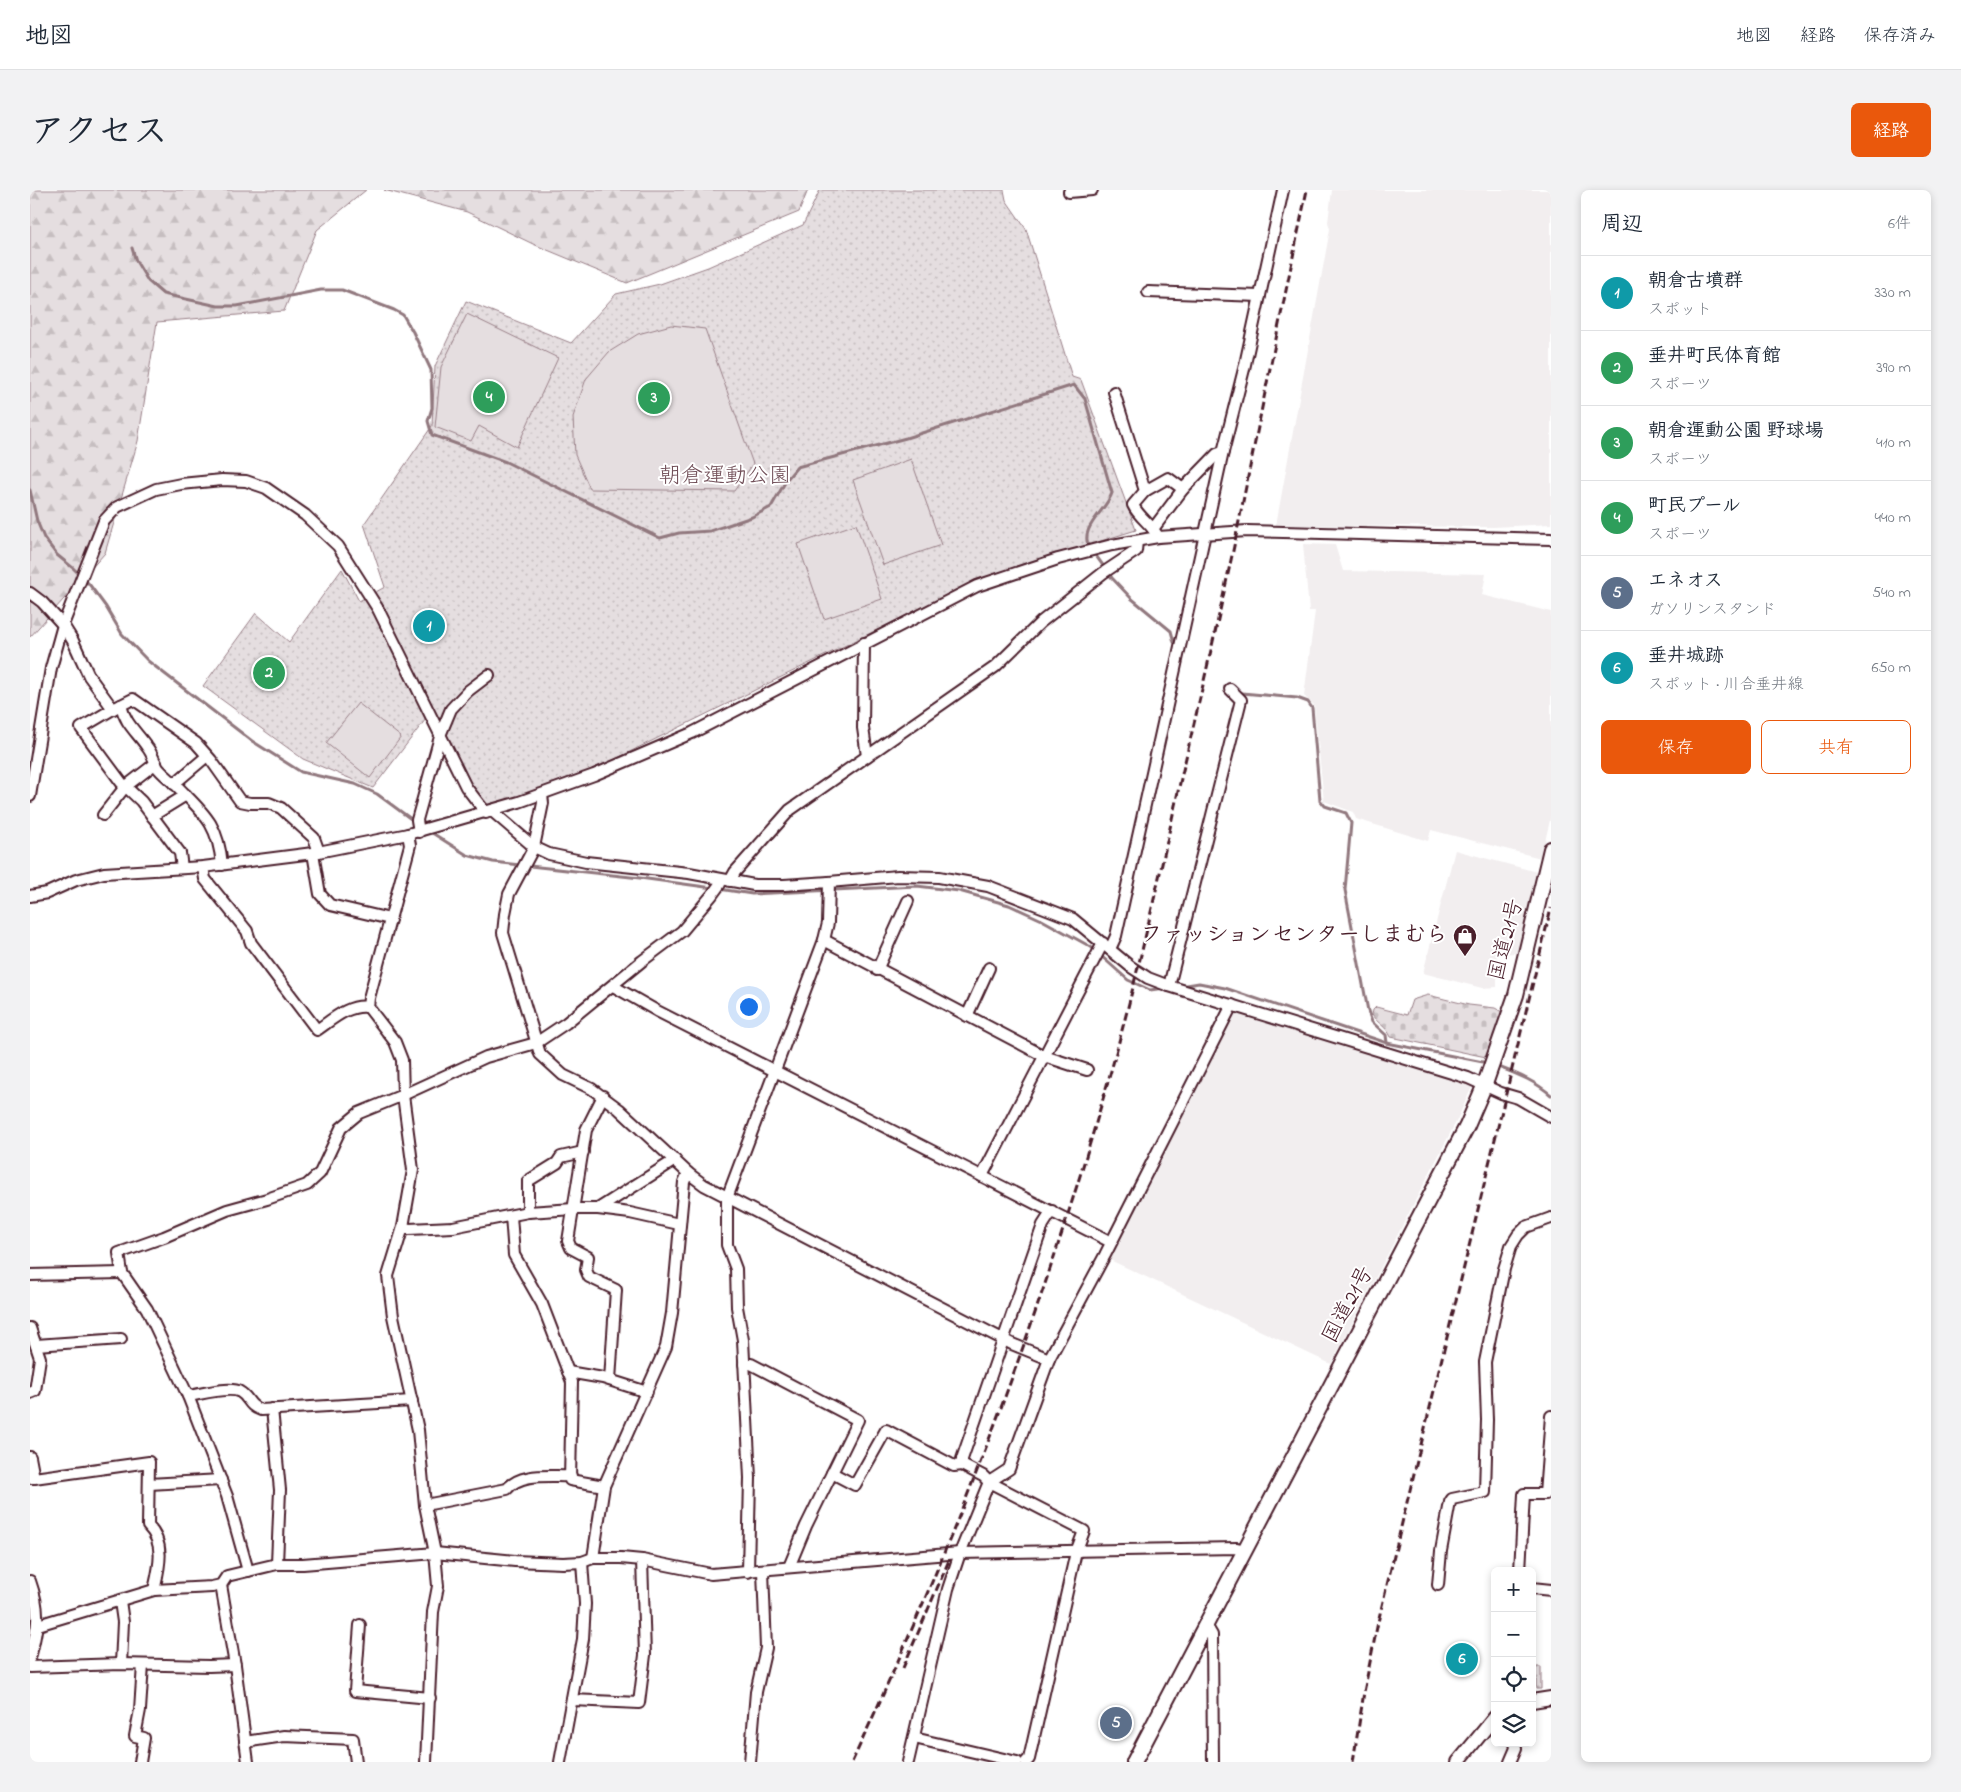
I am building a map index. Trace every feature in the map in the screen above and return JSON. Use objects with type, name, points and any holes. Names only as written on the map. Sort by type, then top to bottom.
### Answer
[{"type":"highway","name":"国道21号","points":[[1134,1762],[1467,1126],[1485,1084],[1516,995],[1551,849]]},
{"type":"main road","points":[[1536,1700],[1551,1698]]},
{"type":"main road","points":[[1458,1762],[1491,1722]]},
{"type":"street","points":[[1069,192],[1092,190]]},
{"type":"street","points":[[982,1176],[1044,1056],[1106,946],[1116,936],[1283,190]]},
{"type":"street","points":[[1148,292],[1260,296]]},
{"type":"street","points":[[1114,392],[1145,491]]},
{"type":"street","points":[[1155,533],[1183,490],[1217,454],[1223,452]]},
{"type":"street","points":[[1155,533],[1138,515],[1133,505],[1145,491],[1168,478],[1183,490]]},
{"type":"street","points":[[30,796],[52,668],[63,625],[104,521],[117,507],[156,490],[182,484],[222,480],[246,481],[266,488],[305,515],[338,546],[378,608],[466,787],[489,812],[534,847],[549,854],[586,862],[671,871],[723,881],[754,884],[829,884],[898,876],[939,876],[962,879],[988,886],[1073,919],[1148,978],[1485,1084],[1500,1093],[1518,1098],[1551,1117]]},
{"type":"street","points":[[30,896],[47,893],[76,880],[104,873],[203,867],[316,853],[419,832],[542,795],[692,733],[977,586],[1058,559],[1137,541],[1155,533],[1247,531],[1551,539]]},
{"type":"street","points":[[248,1571],[221,1480],[188,1396],[147,1309],[122,1273],[119,1253],[164,1237],[227,1210],[307,1185],[320,1173],[341,1128],[359,1114],[486,1057],[536,1043],[566,1023],[682,931],[723,881],[735,872],[790,810],[996,667],[1041,622],[1103,572],[1136,551],[1137,541]]},
{"type":"street","points":[[30,592],[63,625],[73,641],[89,676],[123,714],[130,728],[148,748],[159,768],[214,826],[220,844],[222,865]]},
{"type":"street","points":[[864,643],[862,728],[868,756]]},
{"type":"street","points":[[419,832],[417,820],[441,733],[451,709],[468,691],[489,675]]},
{"type":"street","points":[[1169,986],[1241,700],[1230,689]]},
{"type":"street","points":[[182,868],[180,853],[141,801],[125,787],[81,728],[133,699],[196,743],[208,756],[240,801],[269,803],[281,808],[314,838],[320,894],[330,905],[390,919]]},
{"type":"street","points":[[174,784],[208,756]]},
{"type":"street","points":[[103,815],[125,787],[156,763]]},
{"type":"street","points":[[152,816],[186,795]]},
{"type":"street","points":[[542,795],[543,802],[534,847],[509,894],[504,933],[540,1054],[563,1075],[603,1096],[688,1173],[704,1185],[1003,1339],[1049,1359]]},
{"type":"street","points":[[408,834],[410,845],[368,1007],[395,1042],[402,1060],[403,1095],[413,1170],[403,1228],[388,1276],[393,1316],[418,1430],[425,1504],[438,1586],[433,1612],[426,1762]]},
{"type":"street","points":[[203,867],[205,879],[247,932],[252,943],[317,1030],[344,1012],[359,1006],[368,1007]]},
{"type":"street","points":[[748,1572],[750,1478],[743,1340],[738,1308],[736,1269],[727,1245],[727,1198],[824,940],[828,924],[829,884]]},
{"type":"street","points":[[877,970],[908,901]]},
{"type":"street","points":[[824,940],[877,970],[1044,1056],[1087,1070]]},
{"type":"street","points":[[967,1016],[989,968]]},
{"type":"street","points":[[613,986],[657,1011],[1111,1242]]},
{"type":"street","points":[[908,1762],[948,1589],[960,1553],[989,1482],[1009,1468],[1049,1359],[1232,1005]]},
{"type":"street","points":[[603,1096],[586,1130],[568,1241],[571,1248],[588,1257],[586,1270],[589,1277],[616,1290],[610,1380]]},
{"type":"street","points":[[528,1212],[528,1181],[557,1163],[561,1157],[582,1152]]},
{"type":"street","points":[[598,1209],[675,1160]]},
{"type":"street","points":[[593,1558],[604,1486],[666,1347],[672,1313],[684,1182],[688,1173]]},
{"type":"street","points":[[403,1228],[453,1227],[528,1212],[574,1209],[598,1209],[630,1213],[679,1224]]},
{"type":"street","points":[[962,1465],[962,1458],[1043,1225],[1052,1211]]},
{"type":"street","points":[[511,1216],[514,1255],[542,1304],[572,1382],[570,1480],[604,1486]]},
{"type":"street","points":[[1438,1585],[1441,1551],[1450,1502],[1452,1499],[1485,1492],[1486,1362],[1504,1270],[1511,1246],[1526,1227],[1551,1218]]},
{"type":"street","points":[[30,1274],[122,1273]]},
{"type":"street","points":[[30,1328],[40,1358],[35,1391],[30,1393]]},
{"type":"street","points":[[36,1345],[121,1340]]},
{"type":"street","points":[[744,1364],[751,1364],[858,1420],[806,1526],[789,1567]]},
{"type":"street","points":[[568,1372],[610,1380],[647,1392]]},
{"type":"street","points":[[188,1396],[233,1389],[242,1393],[252,1407],[261,1410],[412,1401]]},
{"type":"street","points":[[272,1409],[280,1490],[277,1564]]},
{"type":"street","points":[[1520,1567],[1524,1494],[1545,1494],[1551,1416]]},
{"type":"street","points":[[832,1473],[855,1485],[886,1430],[954,1466],[962,1465],[983,1476],[989,1482],[1084,1531],[1076,1552],[1030,1759],[1026,1762]]},
{"type":"street","points":[[30,1456],[32,1478],[149,1462],[148,1526],[156,1534],[161,1561],[154,1590]]},
{"type":"street","points":[[425,1504],[507,1489],[513,1481],[523,1478],[570,1476]]},
{"type":"street","points":[[148,1484],[221,1480]]},
{"type":"street","points":[[248,1762],[235,1665],[221,1585],[227,1576],[277,1564],[303,1564],[434,1553],[515,1561],[582,1562],[593,1558],[621,1558],[642,1560],[711,1574],[960,1553],[1237,1548],[1245,1550]]},
{"type":"street","points":[[572,1700],[639,1703],[645,1655],[642,1560]]},
{"type":"street","points":[[560,1762],[583,1639],[585,1604],[582,1562]]},
{"type":"street","points":[[750,1762],[756,1692],[766,1648],[763,1570]]},
{"type":"street","points":[[30,1581],[38,1610],[38,1625],[30,1658]]},
{"type":"street","points":[[38,1625],[154,1590],[221,1585]]},
{"type":"street","points":[[1536,1588],[1551,1590]]},
{"type":"street","points":[[120,1600],[123,1622],[120,1664]]},
{"type":"street","points":[[1206,1625],[1212,1635],[1213,1762]]},
{"type":"street","points":[[360,1626],[355,1691],[430,1698]]},
{"type":"street","points":[[30,1667],[120,1664],[235,1665]]},
{"type":"street","points":[[140,1762],[144,1738],[135,1736],[140,1710],[143,1665]]},
{"type":"street","points":[[245,1742],[284,1736],[353,1739],[356,1762]]},
{"type":"street","points":[[914,1738],[1017,1762]]},
{"type":"street","points":[[1510,1762],[1516,1747]]},
{"type":"shaded area","points":[[1332,190],[1551,190],[1551,524],[1493,527],[1276,525],[1330,229],[1328,222]]},
{"type":"shaded area","points":[[1303,544],[1335,545],[1343,571],[1486,574],[1482,595],[1551,612],[1551,816],[1541,858],[1431,830],[1428,841],[1356,819],[1353,812],[1324,801],[1314,705],[1304,696],[1315,611],[1309,611]]},
{"type":"shaded area","points":[[1455,850],[1537,872],[1517,953],[1497,954],[1497,987],[1482,988],[1423,973]]},
{"type":"shaded area","points":[[1232,1012],[1472,1087],[1457,1120],[1331,1364],[1108,1259]]},
{"type":"green space","points":[[30,190],[366,190],[317,230],[284,311],[157,322],[138,441],[105,553],[30,637]]},
{"type":"green space","points":[[384,190],[808,190],[799,212],[627,283],[533,244],[467,212]]},
{"type":"green space","name":"朝倉運動公園","points":[[820,190],[1004,190],[1006,200],[1026,229],[1072,377],[1081,380],[1136,530],[982,578],[595,769],[491,810],[475,799],[432,711],[373,788],[303,759],[203,686],[256,613],[289,642],[342,569],[359,601],[385,587],[364,524],[432,426],[435,366],[466,301],[571,343],[616,294],[660,284],[708,267],[803,225]]},
{"type":"green space","points":[[467,314],[558,358],[517,447],[479,426],[471,441],[435,427],[441,367]]},
{"type":"green space","points":[[671,325],[705,329],[753,464],[734,491],[590,489],[575,455],[573,417],[586,379],[609,352],[638,334]]},
{"type":"green space","points":[[911,459],[941,545],[883,565],[853,480]]},
{"type":"green space","points":[[856,524],[882,599],[824,619],[798,544]]},
{"type":"green space","points":[[358,703],[401,737],[370,778],[326,743]]},
{"type":"green space","points":[[1428,995],[1469,1005],[1495,1008],[1502,1012],[1486,1057],[1391,1037],[1387,1030],[1372,1015],[1376,1007],[1407,1015],[1412,1000]]},
{"type":"green space","points":[[1536,1667],[1541,1667],[1541,1689],[1536,1689]]},
{"type":"waterway","points":[[132,248],[136,261],[148,281],[163,294],[218,306],[237,306],[321,290],[342,290],[394,310],[403,315],[431,370],[432,408],[428,421],[432,435],[506,462],[660,538],[679,533],[710,531],[752,517],[771,507],[787,479],[797,467],[906,438],[1074,385],[1085,399],[1112,493],[1087,534],[1090,548]]},
{"type":"waterway","points":[[30,490],[37,521],[44,538],[57,555],[89,584],[106,607],[122,634],[148,661],[252,741],[301,772],[355,784],[377,794],[415,822]]},
{"type":"waterway","points":[[1094,553],[1112,578],[1131,598],[1171,631],[1174,642]]},
{"type":"waterway","points":[[1242,693],[1297,698],[1308,702],[1312,708],[1320,800],[1325,806],[1346,813],[1351,823],[1345,890],[1368,1011],[1372,1022],[1386,1035],[1387,1043]]},
{"type":"waterway","points":[[429,831],[467,855],[493,862],[713,888]]},
{"type":"waterway","points":[[719,889],[752,894],[917,886],[959,891],[1009,905],[1042,920],[1091,947],[1128,980],[1150,990],[1165,988]]},
{"type":"waterway","points":[[1181,986],[1199,983],[1225,988],[1387,1043],[1483,1062]]},
{"type":"waterway","points":[[1501,1068],[1528,1079],[1551,1095]]},
{"type":"waterway","points":[[30,1603],[32,1618],[30,1634]]},
{"type":"railway","points":[[852,1762],[928,1591],[998,1417],[1060,1240],[1088,1150],[1132,992],[1221,606],[1307,190]]},
{"type":"railway","points":[[1353,1762],[1378,1622],[1551,908]]},
{"type":"railway","points":[[903,1668],[950,1558]]},
{"type":"place","name":"町民プール","points":[[489,397]]},
{"type":"place","name":"朝倉運動公園 野球場","points":[[654,398]]},
{"type":"place","name":"朝倉古墳群","points":[[429,626]]},
{"type":"place","name":"垂井町民体育館","points":[[269,673]]},
{"type":"place","name":"ファッションセンターしまむら","points":[[1465,957]]},
{"type":"place","name":"垂井城跡","points":[[1462,1659]]},
{"type":"place","name":"エネオス","points":[[1116,1723]]}]
